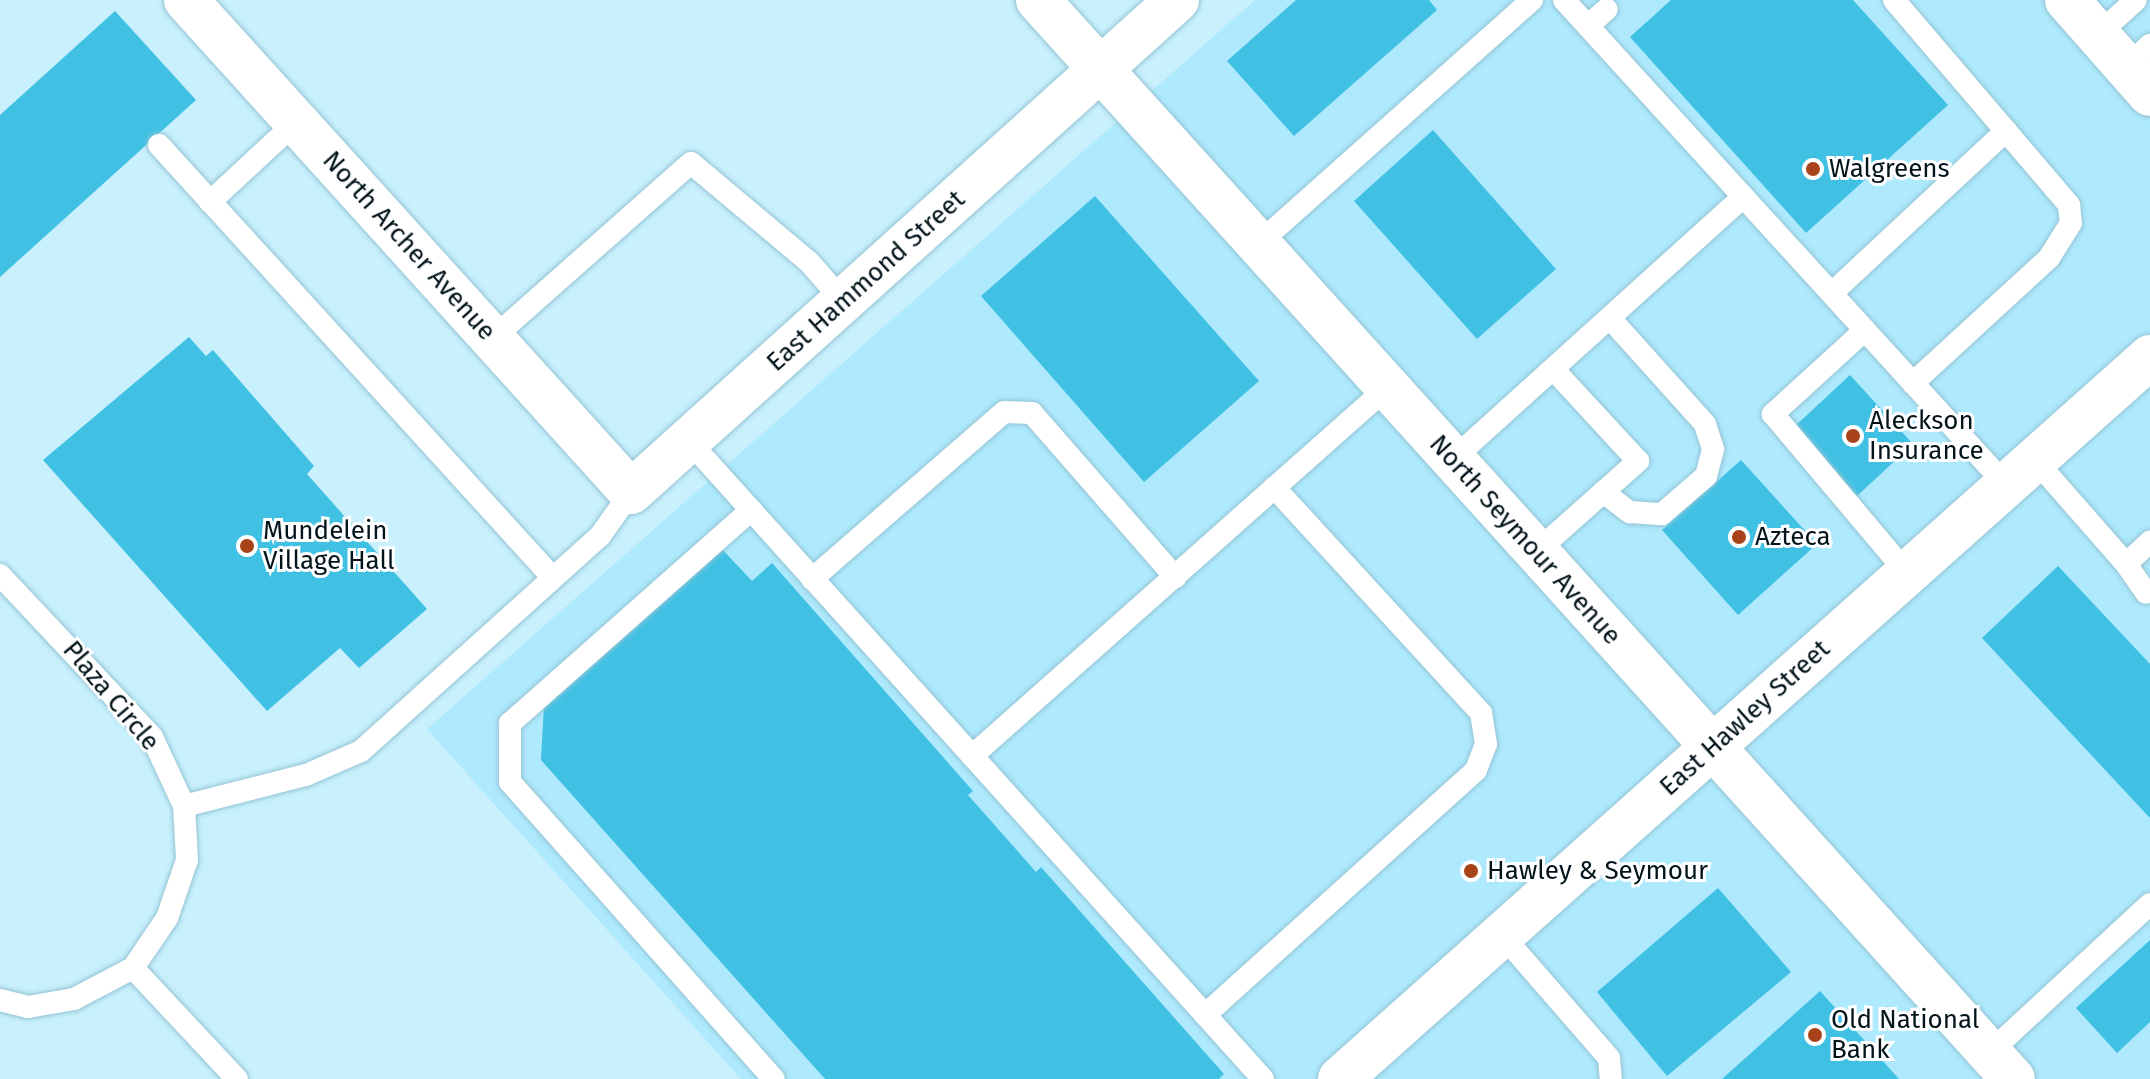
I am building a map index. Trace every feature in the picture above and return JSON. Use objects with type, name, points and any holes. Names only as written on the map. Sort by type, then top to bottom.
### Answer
[{"type":"street","name":"North Archer Avenue","points":[[186,0],[631,492]]},
{"type":"street","name":"North Seymour Avenue","points":[[1038,0],[2001,1066]]},
{"type":"street","name":"East Hammond Street","points":[[631,492],[1177,0]]},
{"type":"street","points":[[2067,0],[2097,35],[2142,69]]},
{"type":"street","name":"East Hawley Street","points":[[1340,1079],[2150,357]]},
{"type":"lane","points":[[1258,244],[1532,0]]},
{"type":"lane","points":[[1564,0],[1913,383],[2126,564],[2146,593]]},
{"type":"lane","points":[[1894,0],[2069,205],[2071,223],[2049,258],[1913,383]]},
{"type":"lane","points":[[2097,35],[2136,0]]},
{"type":"lane","points":[[1588,26],[1607,9]]},
{"type":"lane","points":[[210,202],[296,122]]},
{"type":"lane","points":[[1832,293],[2006,131]]},
{"type":"lane","points":[[159,145],[553,578]]},
{"type":"lane","points":[[493,338],[691,163],[810,263],[844,302]]},
{"type":"lane","points":[[1453,459],[1743,197]]},
{"type":"lane","points":[[1603,492],[1630,512],[1662,514],[1706,476],[1713,449],[1705,424],[1610,318]]},
{"type":"lane","points":[[1865,330],[1773,414],[1907,573]]},
{"type":"lane","points":[[1536,552],[1638,461],[1553,369]]},
{"type":"lane","points":[[972,756],[1388,387]]},
{"type":"lane","points":[[812,579],[1004,412],[1032,413],[1175,577]]},
{"type":"lane","points":[[688,440],[1263,1079]]},
{"type":"lane","points":[[1205,1015],[1476,770],[1486,744],[1481,713],[1274,487]]},
{"type":"lane","points":[[184,806],[306,775],[361,751],[600,536],[631,492]]},
{"type":"lane","points":[[751,510],[510,723],[510,782],[774,1079]]},
{"type":"lane","points":[[2126,564],[2150,542]]},
{"type":"lane","name":"Plaza Circle","points":[[0,575],[152,737],[184,806],[187,860],[167,918],[133,968],[74,999],[28,1007],[0,1000]]},
{"type":"lane","points":[[2001,1066],[2150,904]]},
{"type":"lane","points":[[1502,935],[1609,1058],[1611,1079]]},
{"type":"lane","points":[[133,968],[237,1079]]},
{"type":"shaded area","points":[[1255,0],[2150,0],[2150,1079],[741,1079],[427,729]]},
{"type":"building","points":[[1296,0],[1429,0],[1437,10],[1294,136],[1227,61]]},
{"type":"building","name":"Walgreens","points":[[1671,0],[1853,0],[1948,105],[1806,233],[1630,37]]},
{"type":"building","points":[[115,11],[196,100],[0,277],[0,115]]},
{"type":"building","points":[[1433,130],[1556,269],[1477,339],[1354,201]]},
{"type":"building","points":[[1095,196],[1259,381],[1144,482],[981,296]]},
{"type":"building","name":"Mundelein Village Hall","points":[[189,337],[206,356],[213,350],[314,466],[307,474],[427,609],[359,668],[340,648],[267,711],[43,460]]},
{"type":"building","name":"Aleckson Insurance","points":[[1850,375],[1913,444],[1857,496],[1793,428]]},
{"type":"building","name":"Azteca","points":[[1741,460],[1817,544],[1738,615],[1662,530]]},
{"type":"building","points":[[721,548],[752,581],[772,563],[973,791],[968,795],[1036,872],[1041,867],[1224,1074],[1219,1079],[825,1079],[541,760],[544,705]]},
{"type":"building","points":[[2058,566],[2150,664],[2150,818],[1982,638]]},
{"type":"building","points":[[1718,888],[1791,972],[1667,1076],[1597,992]]},
{"type":"building","points":[[2150,940],[2150,1022],[2117,1053],[2076,1008]]},
{"type":"building","name":"Old National Bank","points":[[1820,991],[1899,1079],[1722,1079]]},
{"type":"place","name":"Walgreens","points":[[1813,169]]},
{"type":"place","name":"Aleckson Insurance","points":[[1853,436]]},
{"type":"place","name":"Azteca","points":[[1739,537]]},
{"type":"place","name":"Mundelein Village Hall","points":[[247,546]]},
{"type":"place","name":"Hawley & Seymour","points":[[1471,871]]},
{"type":"place","name":"Old National Bank","points":[[1815,1035]]}]
